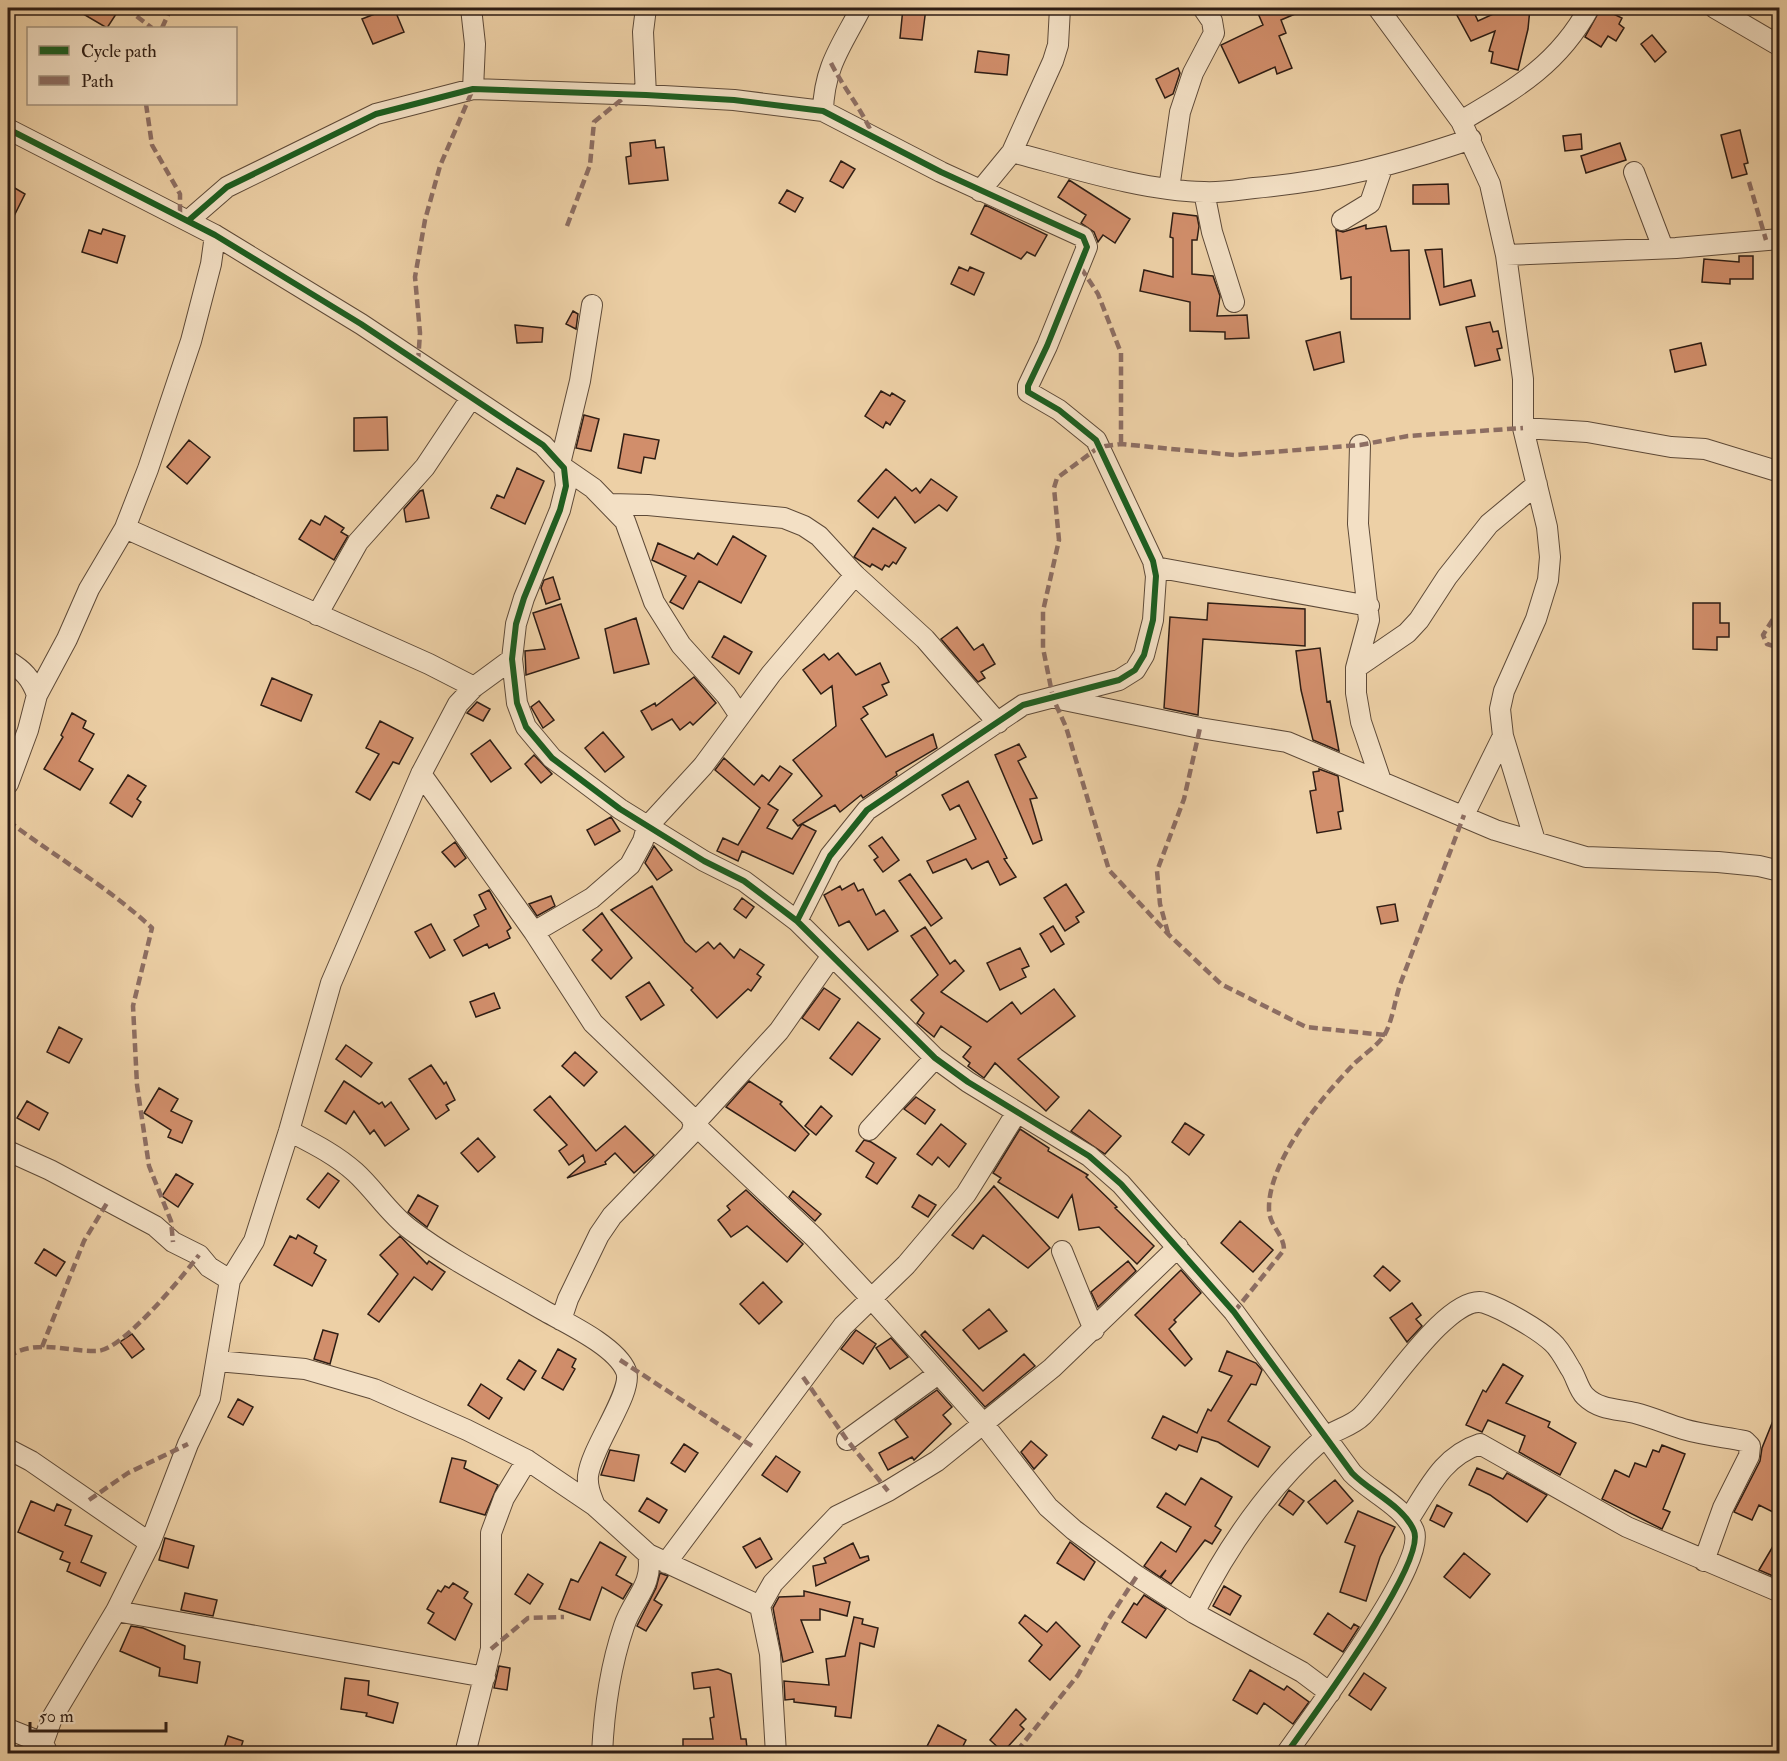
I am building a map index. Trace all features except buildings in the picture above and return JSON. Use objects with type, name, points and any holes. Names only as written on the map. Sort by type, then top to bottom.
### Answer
[{"type":"street","points":[[471,8],[475,44],[473,89]]},
{"type":"street","points":[[646,8],[643,32],[646,95]]},
{"type":"street","points":[[823,111],[824,84],[831,63],[861,8]]},
{"type":"street","points":[[980,190],[1012,152],[1057,52],[1060,8]]},
{"type":"street","points":[[1169,189],[1179,112],[1193,74],[1214,33],[1212,21],[1203,8]]},
{"type":"street","points":[[1378,8],[1461,121],[1471,139],[1490,184],[1506,255],[1523,379],[1523,428],[1547,527],[1550,557],[1548,580],[1536,619],[1504,691],[1500,709],[1503,736],[1535,841]]},
{"type":"street","points":[[1461,121],[1525,84],[1555,56],[1578,27],[1589,8]]},
{"type":"street","points":[[1715,8],[1779,46]]},
{"type":"street","points":[[189,220],[228,187],[376,114],[473,89],[734,100],[823,111],[980,190],[1066,227],[1084,239],[1088,247],[1081,267],[1033,372],[1028,392],[1059,410],[1096,440],[1155,567],[1153,620],[1140,664],[1129,675],[1119,680],[1023,705],[867,810],[830,856],[796,921]]},
{"type":"street","points":[[8,129],[215,235],[361,324],[543,445],[562,466],[611,504],[625,521],[654,602],[681,645],[726,695],[740,716]]},
{"type":"street","points":[[1012,152],[1096,174],[1169,189],[1204,192],[1308,184],[1382,168],[1471,139]]},
{"type":"street","points":[[1341,220],[1370,203],[1382,168]]},
{"type":"street","points":[[1634,172],[1663,248]]},
{"type":"street","points":[[1204,192],[1215,241],[1234,302]]},
{"type":"street","points":[[8,784],[28,730],[37,695],[89,589],[125,528],[191,340],[211,264],[215,235]]},
{"type":"street","points":[[1506,255],[1663,248],[1779,239]]},
{"type":"street","points":[[592,305],[580,381],[562,466],[566,486],[560,510],[524,598],[516,624],[512,659],[517,703],[526,727],[552,758],[647,827],[744,881],[796,921],[935,1058],[1017,1112],[1089,1155],[1122,1184],[1234,1312],[1325,1437],[1364,1486],[1408,1519],[1416,1534],[1413,1555],[1357,1654],[1286,1754]]},
{"type":"street","points":[[317,615],[358,542],[425,467],[471,398]]},
{"type":"street","points":[[1523,428],[1587,432],[1671,447],[1706,449],[1779,472]]},
{"type":"street","points":[[1360,445],[1358,524],[1369,606],[1368,630],[1356,668],[1356,693],[1361,722],[1381,781]]},
{"type":"street","points":[[1356,668],[1407,633],[1419,620],[1447,577],[1490,524],[1510,504],[1537,484]]},
{"type":"street","points":[[611,504],[648,505],[784,518],[804,526],[819,536],[855,575],[925,639],[998,723]]},
{"type":"street","points":[[125,528],[429,664],[474,687]]},
{"type":"street","points":[[1155,567],[1369,606]]},
{"type":"street","points":[[534,932],[571,912],[612,883],[638,852],[647,827],[704,766],[782,660],[855,575]]},
{"type":"street","points":[[8,1729],[46,1748],[52,1718],[116,1611],[150,1543],[188,1444],[210,1398],[230,1281],[254,1241],[289,1131],[331,983],[421,774],[458,705],[474,687],[512,659]]},
{"type":"street","points":[[8,661],[39,667],[53,665]]},
{"type":"street","points":[[8,661],[32,681],[37,695]]},
{"type":"street","points":[[1053,698],[1083,702],[1200,728],[1287,742],[1495,830],[1586,857],[1718,862],[1759,866],[1779,871]]},
{"type":"street","points":[[1464,815],[1503,736]]},
{"type":"street","points":[[421,774],[534,932],[593,1023],[690,1116],[694,1124],[814,1237],[982,1422],[1048,1507],[1119,1563],[1194,1613],[1302,1672],[1330,1693]]},
{"type":"street","points":[[561,1320],[568,1299],[599,1235],[612,1216],[691,1134],[694,1124],[778,1031],[831,957]]},
{"type":"street","points":[[868,1130],[935,1058]]},
{"type":"street","points":[[666,1563],[803,1377],[870,1297],[906,1265],[966,1194],[1017,1112]]},
{"type":"street","points":[[289,1131],[329,1153],[354,1171],[378,1194],[396,1218],[412,1231],[561,1320],[620,1360],[627,1373],[623,1397],[606,1426],[590,1464],[588,1488],[595,1506]]},
{"type":"street","points":[[8,1151],[50,1170],[155,1226],[173,1242],[199,1255],[209,1267],[230,1281]]},
{"type":"street","points":[[776,1754],[770,1654],[760,1606],[773,1583],[837,1516],[918,1474],[1052,1368],[1178,1247]]},
{"type":"street","points":[[1062,1251],[1094,1330]]},
{"type":"street","points":[[1194,1613],[1213,1576],[1272,1492],[1325,1437],[1346,1428],[1363,1416],[1383,1388],[1454,1312],[1472,1302],[1485,1303],[1521,1320],[1553,1342],[1575,1375],[1584,1394],[1597,1404],[1614,1411],[1635,1413],[1685,1430],[1745,1441],[1750,1446],[1749,1456],[1723,1508],[1704,1562]]},
{"type":"street","points":[[217,1361],[305,1369],[374,1389],[466,1430],[527,1460],[595,1506],[648,1554],[760,1606]]},
{"type":"street","points":[[847,1440],[938,1374]]},
{"type":"street","points":[[1408,1519],[1444,1466],[1462,1450],[1480,1444],[1627,1527],[1704,1562],[1779,1592]]},
{"type":"street","points":[[8,1449],[50,1473],[150,1543]]},
{"type":"street","points":[[465,1754],[485,1677],[492,1631],[491,1533],[504,1498],[527,1460]]},
{"type":"street","points":[[602,1754],[606,1700],[624,1625],[649,1580],[651,1569],[648,1554]]},
{"type":"street","points":[[116,1611],[485,1677]]},
{"type":"marked path","points":[[126,8],[151,27]]},
{"type":"marked path","points":[[162,27],[171,8]]},
{"type":"marked path","points":[[831,63],[873,136]]},
{"type":"marked path","points":[[418,362],[420,333],[415,277],[425,220],[440,166],[473,89]]},
{"type":"marked path","points":[[567,226],[590,165],[594,122],[627,95]]},
{"type":"marked path","points":[[146,105],[152,145],[180,194],[180,217]]},
{"type":"marked path","points":[[1749,182],[1766,240]]},
{"type":"marked path","points":[[1081,268],[1098,294],[1121,353],[1121,444]]},
{"type":"marked path","points":[[1385,1035],[1306,1027],[1221,984],[1169,935],[1109,870],[1066,727],[1053,698],[1043,648],[1043,611],[1059,540],[1054,488],[1057,478],[1099,447],[1121,444],[1234,455],[1360,445],[1408,436],[1523,428]]},
{"type":"marked path","points":[[1780,608],[1763,635],[1767,644],[1780,648]]},
{"type":"marked path","points":[[1168,933],[1160,904],[1157,871],[1184,799],[1200,728]]},
{"type":"marked path","points":[[1234,1312],[1284,1250],[1282,1239],[1271,1220],[1269,1209],[1277,1171],[1287,1152],[1298,1132],[1339,1079],[1378,1043],[1388,1028],[1401,982],[1464,815]]},
{"type":"marked path","points":[[8,821],[100,886],[152,928],[133,1006],[137,1085],[149,1166],[171,1221],[173,1242]]},
{"type":"marked path","points":[[42,1347],[84,1241],[107,1203]]},
{"type":"marked path","points":[[8,1357],[18,1351],[40,1347],[86,1351],[108,1348],[151,1311],[199,1255]]},
{"type":"marked path","points":[[620,1360],[752,1446]]},
{"type":"marked path","points":[[803,1377],[847,1440],[888,1491]]},
{"type":"marked path","points":[[89,1500],[128,1473],[188,1444]]},
{"type":"marked path","points":[[1017,1751],[1078,1675],[1108,1620],[1137,1576]]},
{"type":"marked path","points":[[491,1649],[528,1618],[564,1617]]},
{"type":"cycle path","points":[[189,220],[227,187],[376,114],[473,89],[734,100],[823,111],[941,172],[1083,237],[1087,247],[1047,346],[1028,386],[1028,392],[1059,410],[1096,440],[1153,561],[1156,576],[1153,620],[1144,655],[1135,670],[1119,680],[1023,705],[867,810],[830,856],[797,921]]},
{"type":"cycle path","points":[[8,129],[215,235],[361,324],[543,445],[564,468],[566,486],[560,510],[524,598],[516,624],[512,659],[517,703],[526,727],[552,758],[620,809],[704,861],[744,881],[797,921],[935,1058],[968,1082],[1089,1156],[1121,1184],[1234,1312],[1352,1473],[1403,1514],[1414,1531],[1413,1549],[1403,1575],[1340,1678],[1286,1754]]}]
